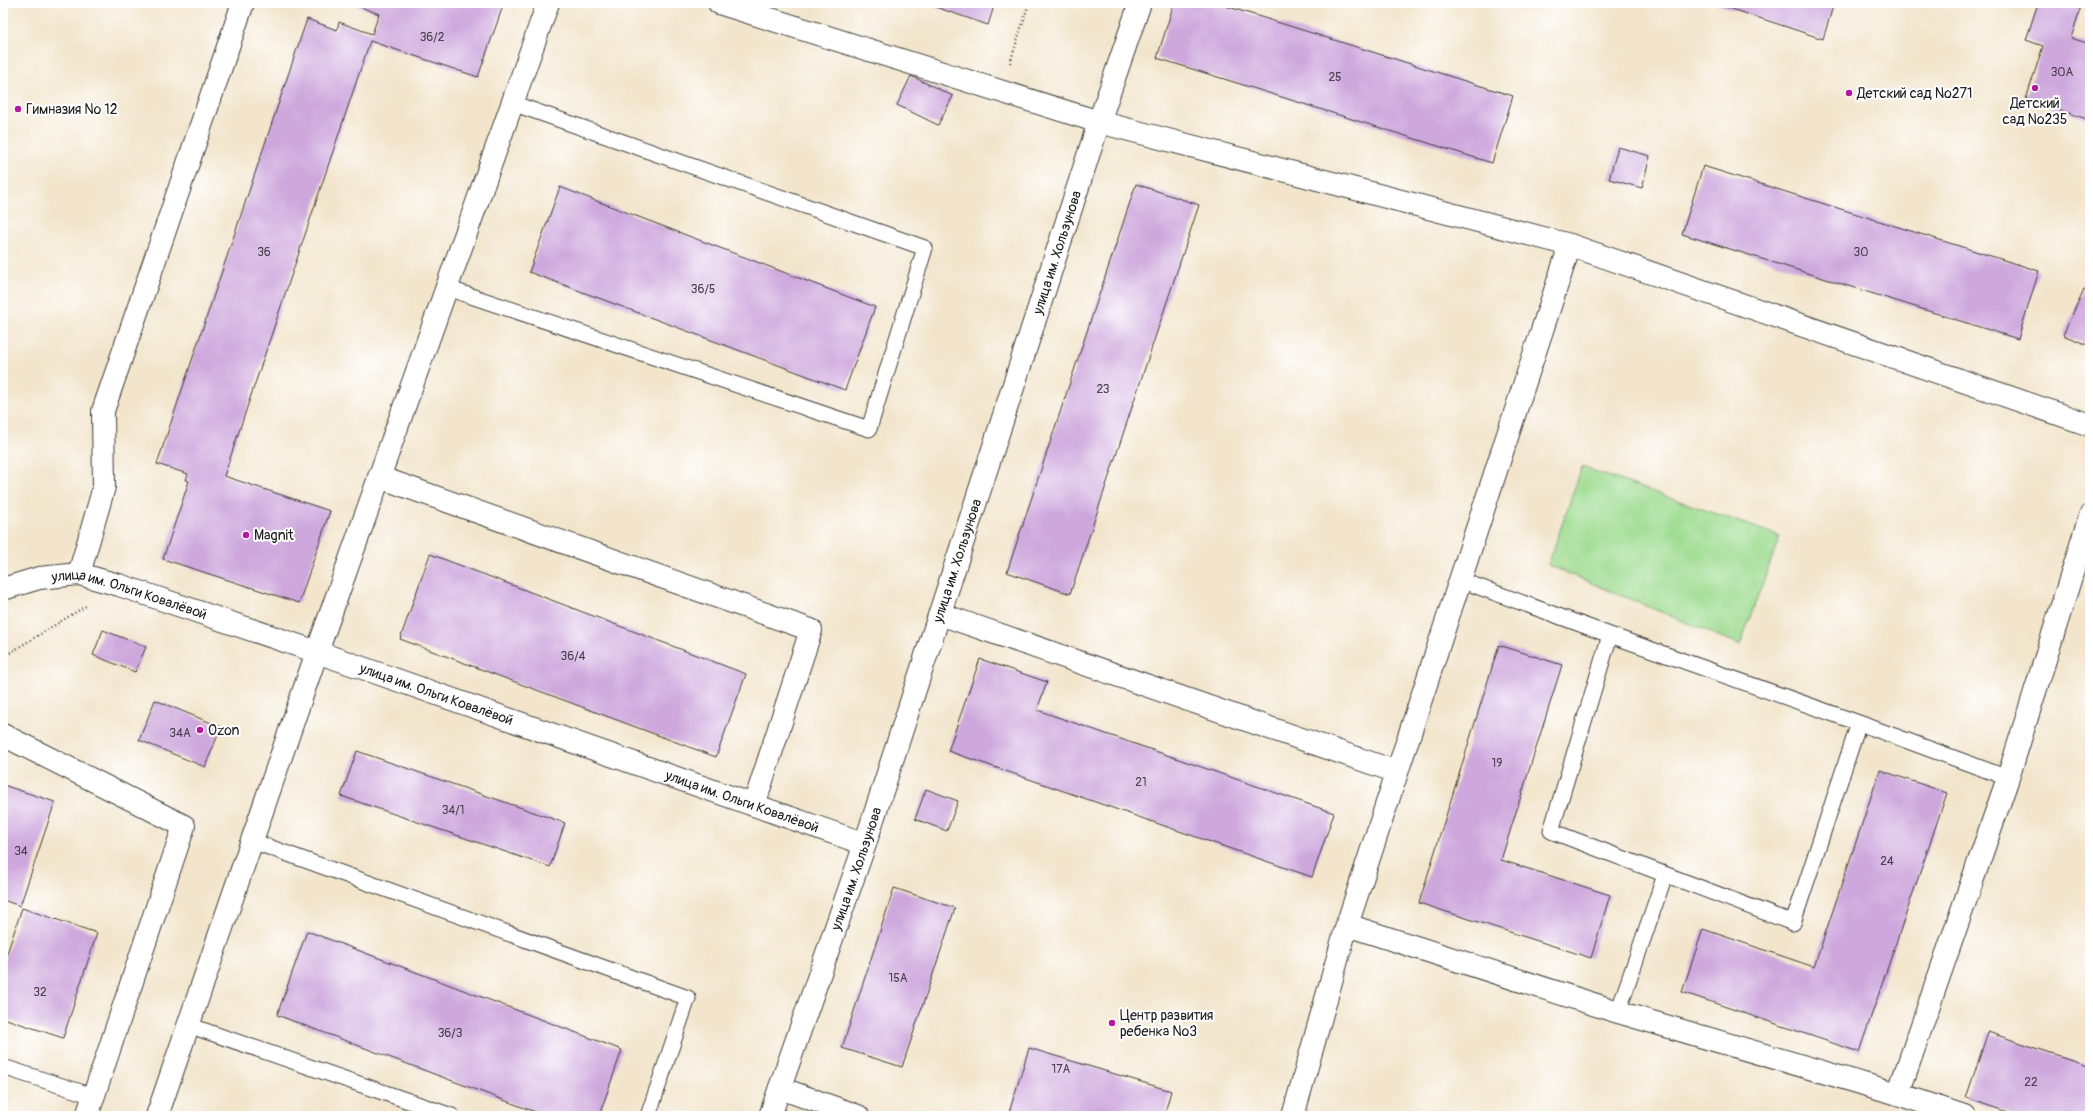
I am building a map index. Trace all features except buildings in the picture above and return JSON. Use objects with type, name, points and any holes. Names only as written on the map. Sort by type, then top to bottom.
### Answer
[{"type":"street","points":[[79,574],[104,487],[103,410],[243,3]]},
{"type":"street","points":[[157,1116],[317,652],[548,3]]},
{"type":"street","points":[[719,3],[1099,122],[1570,245],[2090,425]]},
{"type":"street","name":"улица им. Хользунова","points":[[770,1116],[865,844],[1099,122],[1140,3]]},
{"type":"street","points":[[1293,1116],[1347,925],[1570,245]]},
{"type":"street","points":[[379,477],[811,630],[754,805]]},
{"type":"street","points":[[1898,1094],[2008,778],[2090,516]]},
{"type":"street","name":"улица им. Ольги Ковалёвой","points":[[3,589],[39,578],[79,574],[120,585],[317,652],[865,844]]},
{"type":"street","points":[[940,614],[1397,772]]},
{"type":"street","points":[[3,736],[184,826],[90,1106]]},
{"type":"street","points":[[1347,925],[1618,1012],[1898,1094],[1964,1116]]},
{"type":"street","points":[[780,1088],[858,1116]]},
{"type":"lane","points":[[447,288],[869,429],[925,248],[512,104]]},
{"type":"lane","points":[[1460,580],[2008,778]]},
{"type":"lane","points":[[1610,635],[1551,832],[1793,923],[1859,723]]},
{"type":"lane","points":[[252,841],[688,998],[648,1116]]},
{"type":"lane","points":[[1618,1012],[1665,875]]},
{"type":"lane","points":[[188,1024],[452,1116]]},
{"type":"lane","points":[[3,1067],[90,1106]]},
{"type":"path","points":[[1001,91],[1029,3]]},
{"type":"path","points":[[3,657],[120,585]]},
{"type":"green space","points":[[1582,467],[1780,536],[1740,645],[1548,565]]},
{"type":"place","name":"Детский сад №235","points":[[2035,88]]},
{"type":"place","name":"Детский сад №271","points":[[1849,93]]},
{"type":"place","name":"Гимназия № 12","points":[[18,109]]},
{"type":"place","name":"Magnit","points":[[246,535]]},
{"type":"place","name":"Ozon","points":[[200,730]]},
{"type":"place","name":"Центр развития ребенка №3","points":[[1112,1023]]}]
